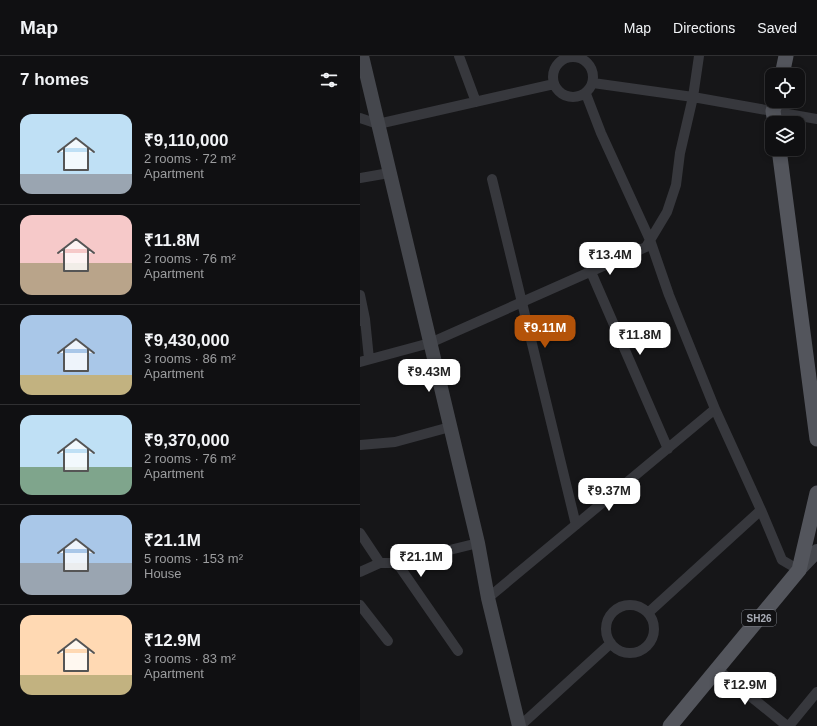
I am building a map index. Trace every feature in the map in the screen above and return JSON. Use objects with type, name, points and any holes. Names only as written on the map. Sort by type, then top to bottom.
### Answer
[{"type":"main road","points":[[362,56],[478,543],[488,598],[517,724]]},
{"type":"main road","points":[[783,68],[786,56]]},
{"type":"main road","points":[[779,156],[817,438]]},
{"type":"main road","name":"SH26","points":[[670,726],[798,570],[817,493]]},
{"type":"main road","points":[[798,570],[817,551]]},
{"type":"street","points":[[459,56],[476,102]]},
{"type":"street","points":[[573,56],[589,64],[593,70],[593,83],[586,94],[574,98],[567,97],[557,90],[554,84],[554,70],[558,64],[573,56]]},
{"type":"street","points":[[360,295],[365,361],[430,343],[646,247],[667,212],[676,185],[680,154],[693,97],[700,56]]},
{"type":"street","points":[[593,83],[693,97],[817,119]]},
{"type":"street","points":[[360,118],[378,124],[554,84]]},
{"type":"street","points":[[586,94],[601,133],[650,240],[669,295],[715,409],[782,560],[798,570]]},
{"type":"street","points":[[360,178],[390,173]]},
{"type":"street","points":[[492,179],[576,525]]},
{"type":"street","points":[[591,272],[668,449]]},
{"type":"street","points":[[488,598],[715,409]]},
{"type":"street","points":[[360,445],[396,442],[450,428]]},
{"type":"street","points":[[648,613],[761,510]]},
{"type":"street","points":[[360,533],[380,563]]},
{"type":"street","points":[[360,572],[380,563],[397,563],[478,543]]},
{"type":"street","points":[[397,563],[458,651]]},
{"type":"street","points":[[360,605],[388,641]]},
{"type":"street","points":[[627,605],[634,605],[642,608],[648,613],[654,627],[650,642],[644,648],[638,651],[622,651],[611,643],[607,634],[606,626],[608,619],[613,612],[627,605]]},
{"type":"street","points":[[517,724],[611,643]]},
{"type":"street","points":[[717,669],[788,726],[817,692]]}]
